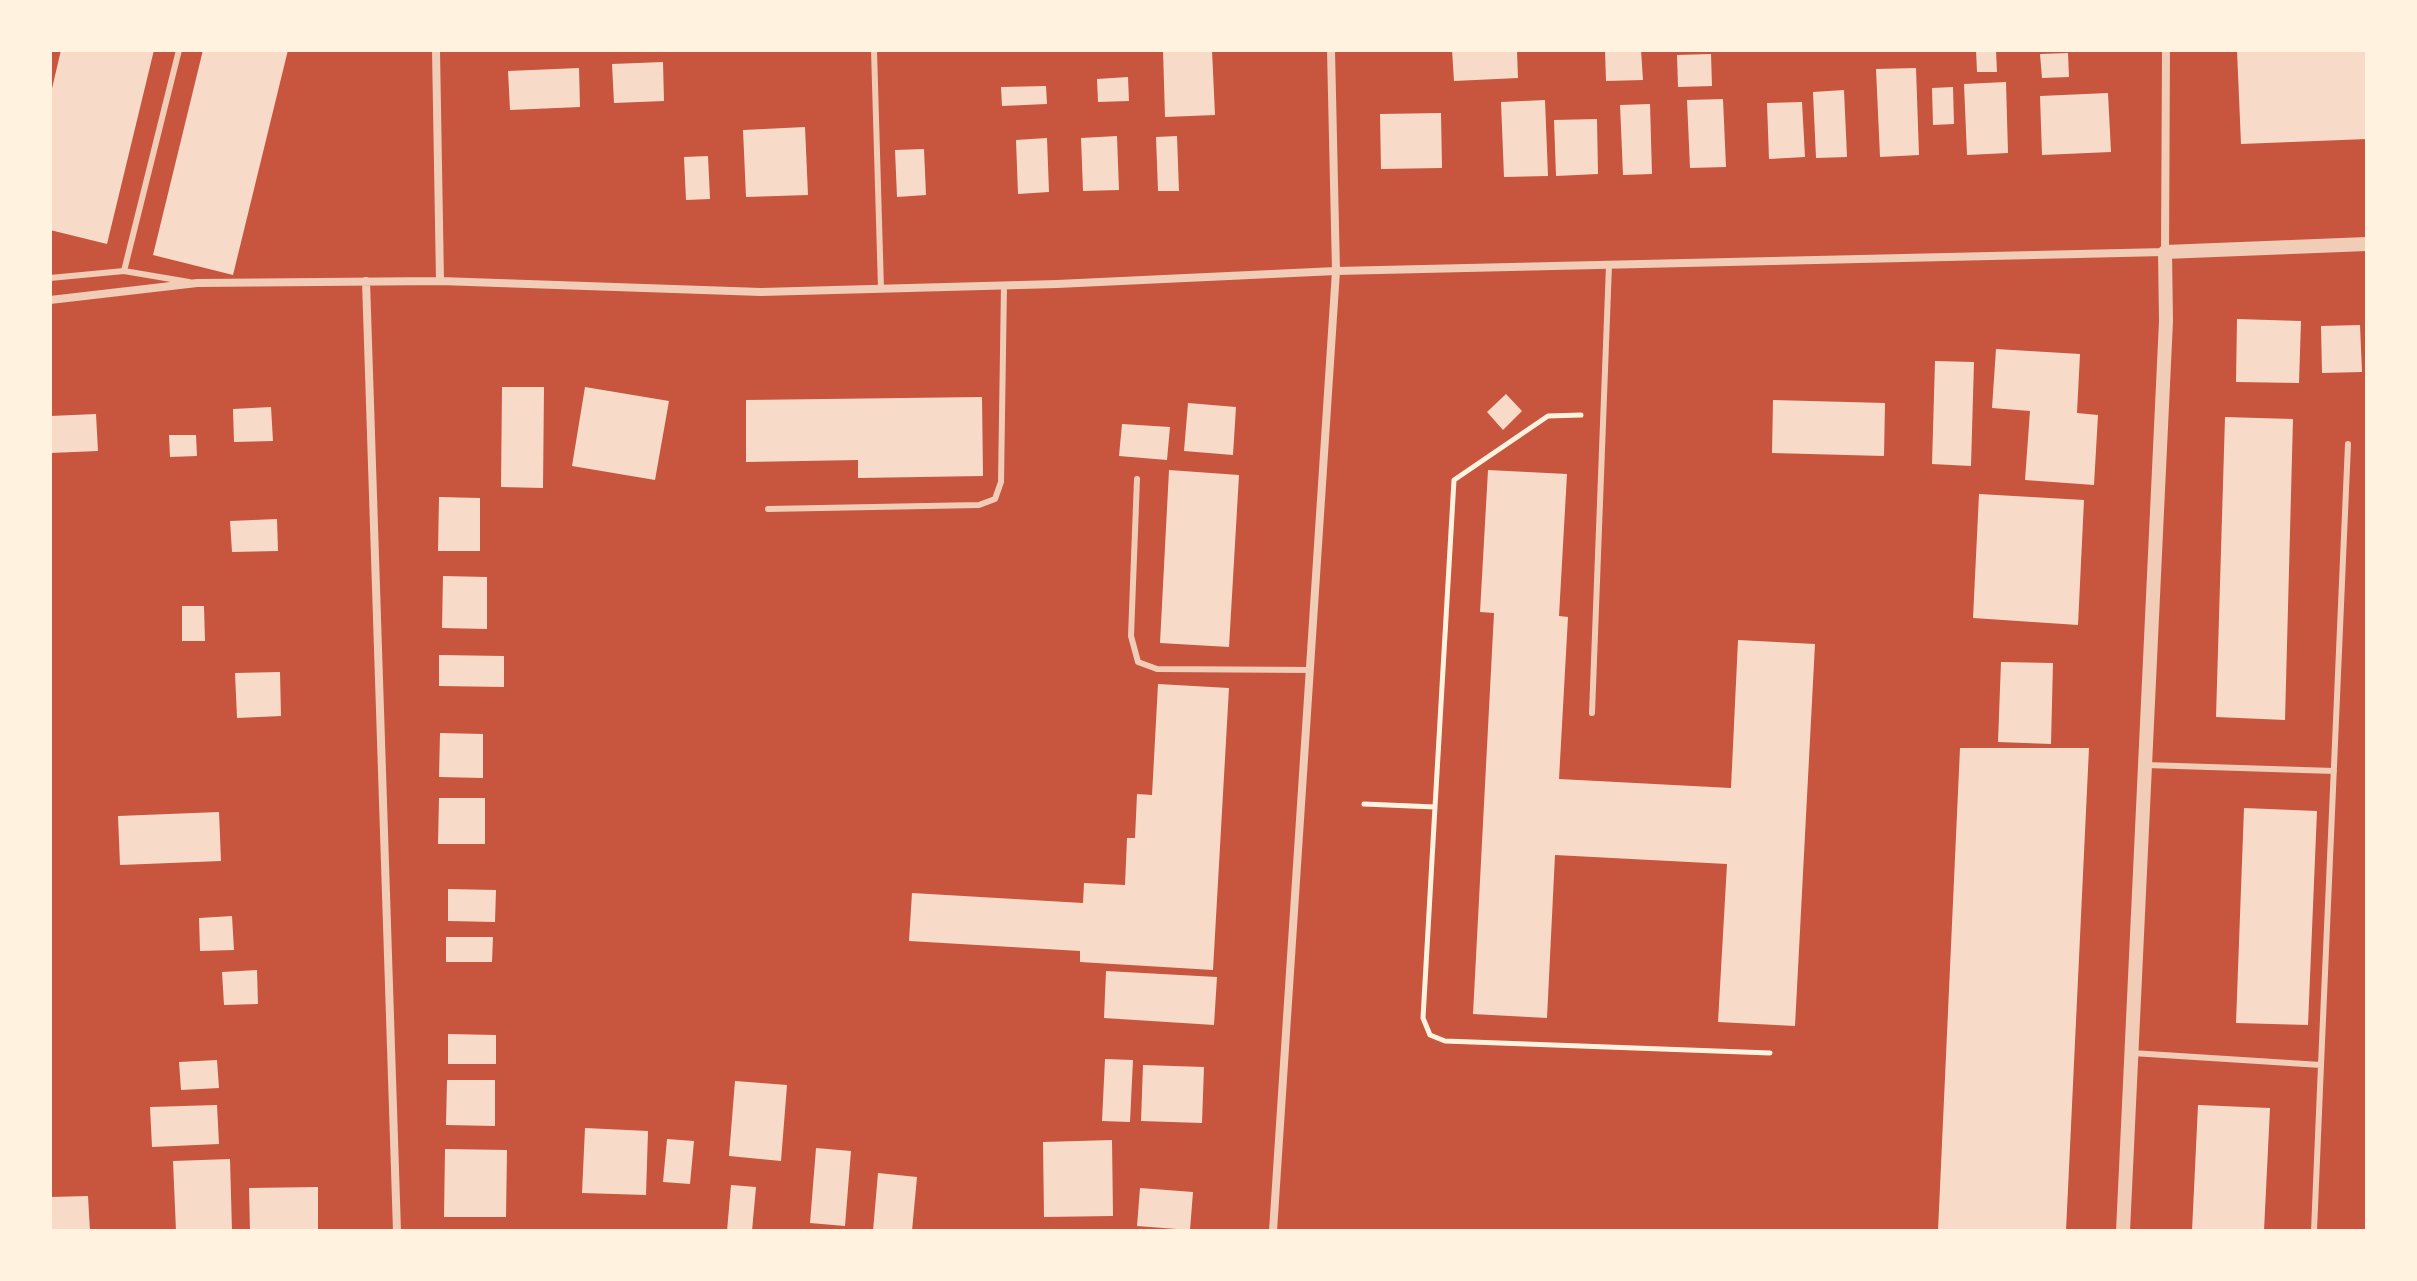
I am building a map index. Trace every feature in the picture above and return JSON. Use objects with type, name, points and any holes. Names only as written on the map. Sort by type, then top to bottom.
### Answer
[{"type":"street","points":[[436,50],[440,281]]},
{"type":"street","points":[[1273,1231],[1336,271],[1331,50]]},
{"type":"street","points":[[2123,1231],[2165,337],[2166,50]]},
{"type":"street","points":[[50,300],[197,283],[440,281],[761,292],[1336,271],[2165,252],[2367,244]]},
{"type":"street","points":[[366,281],[397,1231]]},
{"type":"lane","points":[[124,271],[179,50]]},
{"type":"lane","points":[[874,50],[881,289]]},
{"type":"lane","points":[[1592,713],[1609,265]]},
{"type":"lane","points":[[50,278],[124,271],[197,283]]},
{"type":"lane","points":[[768,509],[979,505],[995,499],[1001,482],[1004,285]]},
{"type":"lane","points":[[2314,1231],[2348,444]]},
{"type":"lane","points":[[1137,479],[1131,636],[1138,662],[1157,669],[1310,670]]},
{"type":"lane","points":[[2145,765],[2334,771]]},
{"type":"lane","points":[[2131,1053],[2321,1065]]},
{"type":"path","points":[[1604,415],[1548,416],[1454,480],[1423,1018],[1430,1035],[1445,1041],[1770,1053]]},
{"type":"path","points":[[1364,804],[1435,807]]},
{"type":"building","points":[[61,50],[154,50],[107,244],[50,230],[50,97]]},
{"type":"building","points":[[203,50],[288,50],[233,275],[153,255]]},
{"type":"building","points":[[1163,50],[1212,50],[1215,115],[1165,117]]},
{"type":"building","points":[[1452,50],[1517,50],[1518,78],[1454,81]]},
{"type":"building","points":[[1605,50],[1641,50],[1643,80],[1606,81]]},
{"type":"building","points":[[1976,50],[1996,50],[1997,72],[1977,72]]},
{"type":"building","points":[[2237,50],[2367,50],[2367,139],[2241,144]]},
{"type":"building","points":[[2068,53],[2069,77],[2042,78],[2040,54]]},
{"type":"building","points":[[1711,54],[1712,86],[1678,87],[1677,55]]},
{"type":"building","points":[[663,62],[664,101],[614,103],[612,64]]},
{"type":"building","points":[[579,68],[580,107],[510,110],[508,71]]},
{"type":"building","points":[[1916,68],[1919,155],[1880,157],[1876,69]]},
{"type":"building","points":[[1128,77],[1129,101],[1098,102],[1097,79]]},
{"type":"building","points":[[2006,82],[2008,153],[1967,155],[1964,84]]},
{"type":"building","points":[[1046,86],[1047,104],[1002,106],[1001,87]]},
{"type":"building","points":[[1953,87],[1954,124],[1933,125],[1932,88]]},
{"type":"building","points":[[1844,90],[1847,157],[1816,158],[1813,92]]},
{"type":"building","points":[[2108,93],[2111,152],[2042,155],[2040,96]]},
{"type":"building","points":[[1723,99],[1726,167],[1690,168],[1687,100]]},
{"type":"building","points":[[1545,100],[1548,176],[1504,177],[1501,102]]},
{"type":"building","points":[[1802,102],[1805,157],[1769,159],[1767,103]]},
{"type":"building","points":[[1650,104],[1652,174],[1623,175],[1620,105]]},
{"type":"building","points":[[1441,113],[1442,168],[1381,169],[1380,114]]},
{"type":"building","points":[[1597,119],[1598,174],[1556,176],[1554,120]]},
{"type":"building","points":[[805,127],[808,195],[746,197],[743,130]]},
{"type":"building","points":[[1117,136],[1119,190],[1083,191],[1081,138]]},
{"type":"building","points":[[1177,136],[1179,191],[1158,191],[1156,137]]},
{"type":"building","points":[[1047,138],[1049,192],[1018,194],[1016,140]]},
{"type":"building","points":[[924,149],[926,195],[897,197],[895,150]]},
{"type":"building","points":[[708,156],[710,199],[686,200],[684,157]]},
{"type":"building","points":[[2237,319],[2301,321],[2299,383],[2236,382]]},
{"type":"building","points":[[2360,325],[2362,372],[2322,373],[2321,326]]},
{"type":"building","points":[[1996,349],[2080,354],[2077,413],[2098,415],[2094,485],[2025,480],[2030,411],[1992,408]]},
{"type":"building","points":[[1935,361],[1974,362],[1971,466],[1932,464]]},
{"type":"building","points":[[502,387],[544,387],[543,488],[501,487]]},
{"type":"building","points":[[585,387],[669,401],[655,480],[572,466]]},
{"type":"building","points":[[1506,394],[1522,411],[1503,430],[1487,412]]},
{"type":"building","points":[[982,397],[983,476],[858,478],[858,460],[746,462],[746,400]]},
{"type":"building","points":[[1773,400],[1885,403],[1884,456],[1772,453]]},
{"type":"building","points":[[1188,403],[1236,407],[1233,455],[1184,451]]},
{"type":"building","points":[[271,407],[273,441],[234,442],[233,409]]},
{"type":"building","points":[[96,414],[98,451],[50,453],[50,416]]},
{"type":"building","points":[[2225,417],[2293,419],[2285,720],[2216,717]]},
{"type":"building","points":[[1122,424],[1170,427],[1167,460],[1119,456]]},
{"type":"building","points":[[169,435],[196,435],[197,456],[170,457]]},
{"type":"building","points":[[1169,470],[1239,475],[1229,647],[1160,643]]},
{"type":"building","points":[[1488,470],[1567,474],[1559,616],[1568,617],[1559,779],[1731,788],[1738,640],[1815,644],[1795,1026],[1718,1022],[1727,864],[1555,855],[1547,1018],[1473,1014],[1494,613],[1480,612]]},
{"type":"building","points":[[1979,494],[2084,500],[2078,625],[1973,618]]},
{"type":"building","points":[[439,497],[480,498],[480,551],[438,551]]},
{"type":"building","points":[[277,519],[278,551],[232,552],[230,521]]},
{"type":"building","points":[[443,576],[487,577],[487,629],[442,628]]},
{"type":"building","points":[[182,606],[204,606],[205,641],[182,641]]},
{"type":"building","points":[[439,655],[504,656],[504,687],[439,686]]},
{"type":"building","points":[[2001,662],[2053,663],[2051,744],[1998,742]]},
{"type":"building","points":[[280,672],[281,716],[237,718],[235,673]]},
{"type":"building","points":[[1158,684],[1229,688],[1213,970],[1080,962],[1080,951],[909,941],[912,893],[1083,903],[1084,883],[1125,885],[1127,838],[1135,838],[1137,794],[1152,795]]},
{"type":"building","points":[[440,733],[483,734],[483,778],[439,777]]},
{"type":"building","points":[[1960,748],[2089,748],[2066,1231],[1938,1231]]},
{"type":"building","points":[[439,798],[485,798],[485,844],[438,844]]},
{"type":"building","points":[[2244,808],[2317,811],[2308,1025],[2236,1023]]},
{"type":"building","points":[[219,812],[221,861],[120,865],[118,816]]},
{"type":"building","points":[[448,889],[496,890],[495,922],[448,921]]},
{"type":"building","points":[[232,916],[234,950],[200,951],[199,918]]},
{"type":"building","points":[[446,937],[493,937],[492,962],[446,962]]},
{"type":"building","points":[[257,970],[258,1004],[224,1005],[222,972]]},
{"type":"building","points":[[1106,971],[1217,977],[1214,1025],[1104,1018]]},
{"type":"building","points":[[448,1034],[496,1035],[496,1064],[448,1064]]},
{"type":"building","points":[[1105,1059],[1133,1060],[1130,1122],[1102,1121]]},
{"type":"building","points":[[217,1060],[219,1088],[181,1090],[179,1062]]},
{"type":"building","points":[[1143,1065],[1204,1067],[1202,1123],[1141,1121]]},
{"type":"building","points":[[447,1080],[495,1080],[495,1126],[446,1125]]},
{"type":"building","points":[[735,1081],[787,1085],[781,1161],[729,1156]]},
{"type":"building","points":[[217,1105],[219,1144],[152,1147],[150,1107]]},
{"type":"building","points":[[2198,1105],[2270,1108],[2264,1231],[2192,1231]]},
{"type":"building","points":[[585,1128],[648,1131],[646,1195],[582,1193]]},
{"type":"building","points":[[667,1139],[694,1141],[690,1184],[663,1182]]},
{"type":"building","points":[[1112,1140],[1113,1216],[1044,1217],[1043,1142]]},
{"type":"building","points":[[816,1148],[851,1151],[845,1226],[810,1223]]},
{"type":"building","points":[[445,1149],[507,1150],[506,1217],[444,1217]]},
{"type":"building","points":[[230,1159],[232,1231],[176,1231],[173,1161]]},
{"type":"building","points":[[878,1173],[917,1177],[912,1231],[873,1231]]},
{"type":"building","points":[[731,1185],[756,1187],[752,1231],[727,1231]]},
{"type":"building","points":[[318,1187],[318,1231],[250,1231],[249,1188]]},
{"type":"building","points":[[1140,1188],[1193,1192],[1190,1230],[1137,1226]]},
{"type":"building","points":[[88,1196],[90,1231],[50,1231],[50,1197]]}]
